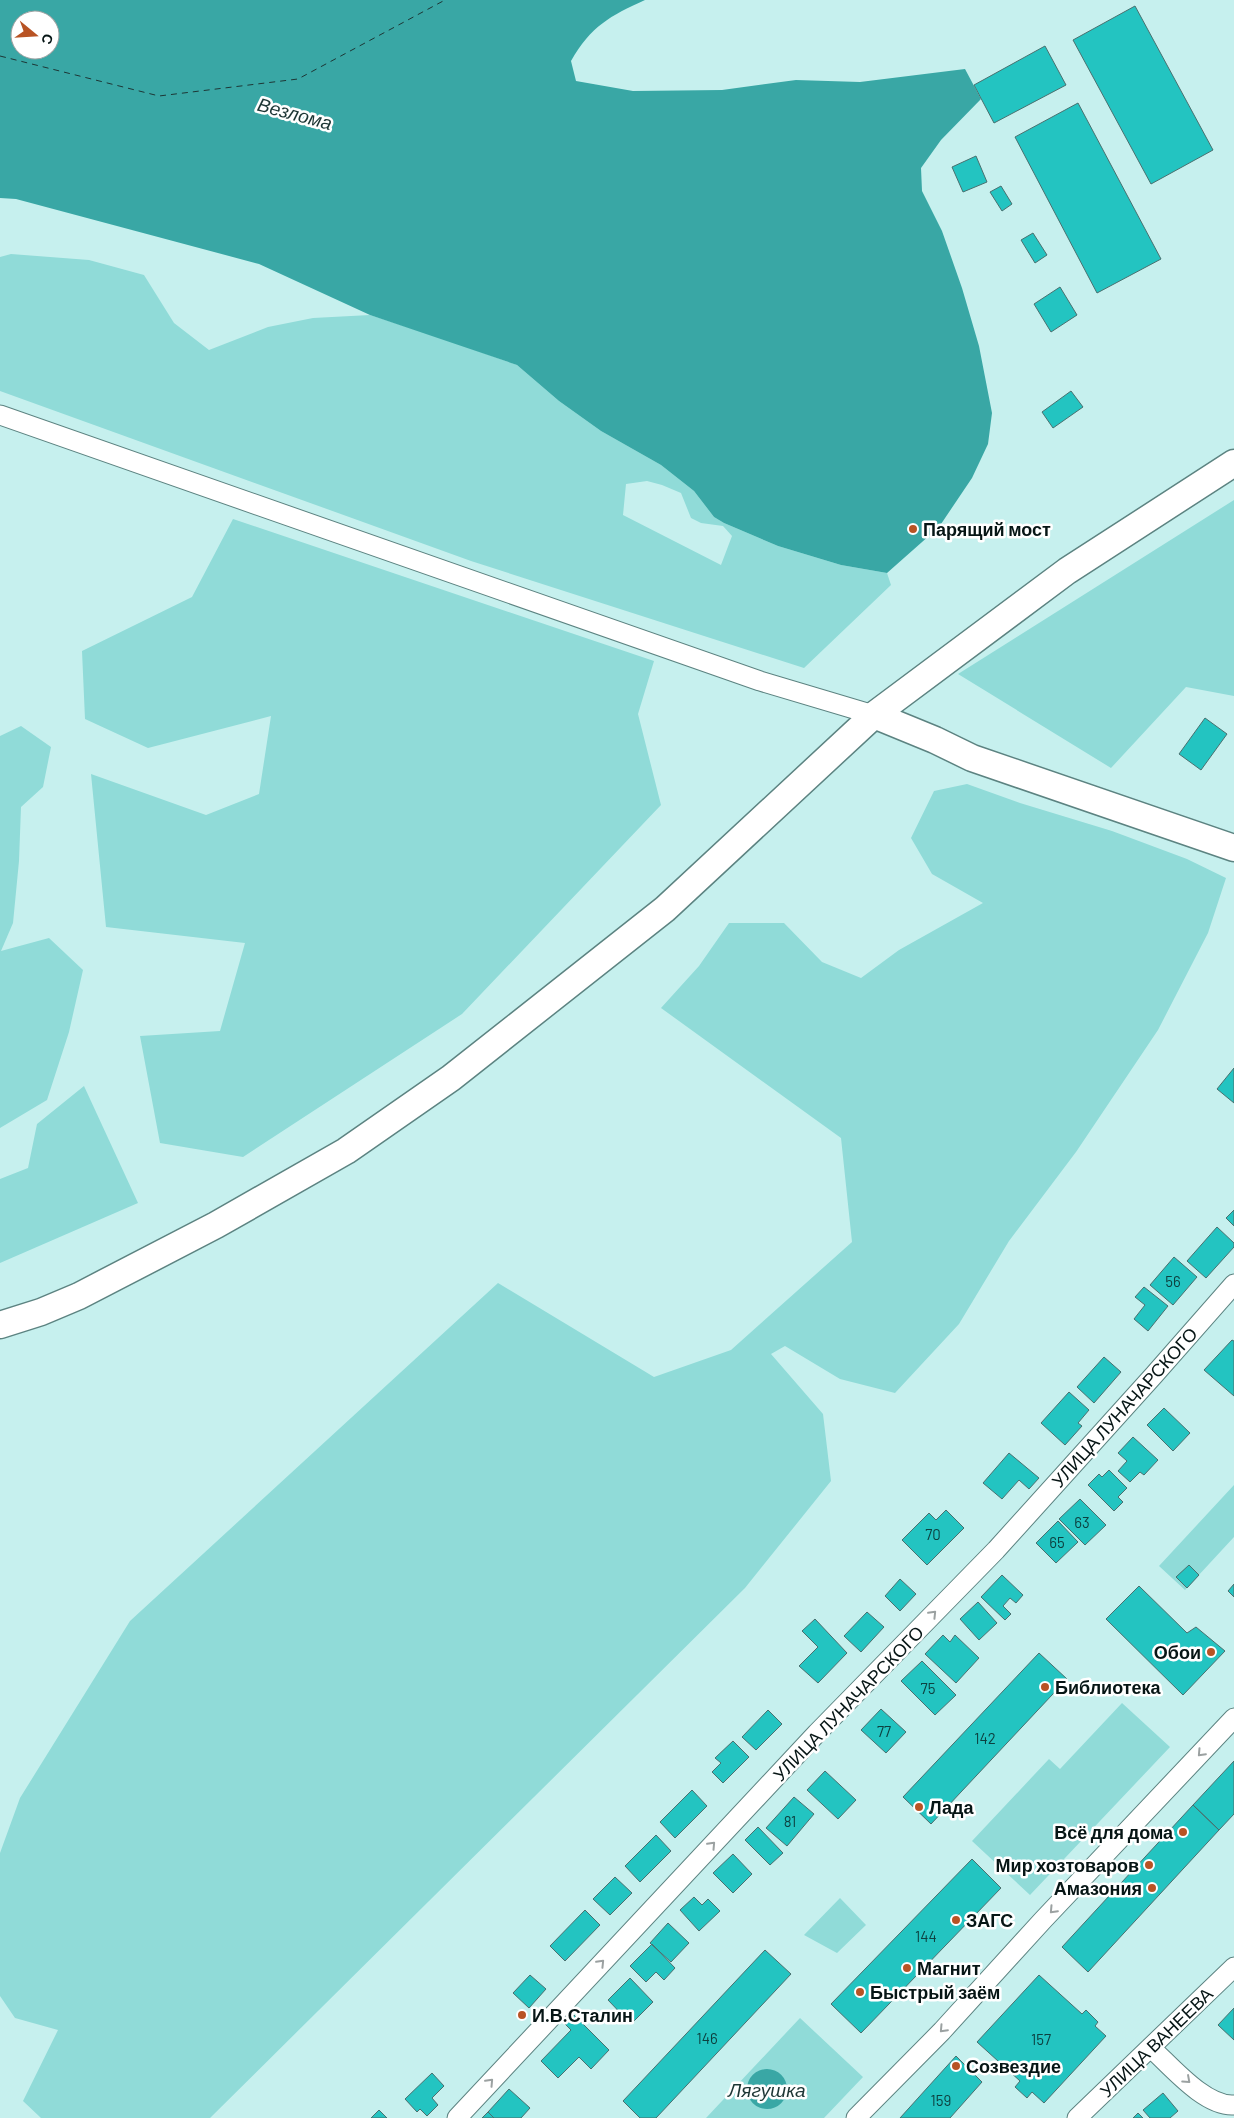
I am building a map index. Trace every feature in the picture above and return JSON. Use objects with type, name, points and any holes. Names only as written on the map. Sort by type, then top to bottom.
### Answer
[{"type":"main road","points":[[0,1325],[41,1312],[79,1296],[216,1225],[346,1151],[451,1078],[665,909],[874,715],[1067,571],[1234,463]]},
{"type":"main road","points":[[874,715],[936,740],[972,758],[1234,848]]},
{"type":"street","points":[[0,415],[760,681],[874,715]]},
{"type":"street","name":"УЛИЦА ЛУНАЧАРСКОГО","points":[[457,2118],[827,1723],[996,1550],[1234,1284]]},
{"type":"street","points":[[856,2118],[942,2030],[1234,1718]]},
{"type":"street","name":"УЛИЦА ВАНЕЕВА","points":[[1077,2118],[1234,1967]]},
{"type":"street","points":[[1151,2048],[1200,2092],[1214,2101],[1231,2105]]},
{"type":"shaded area","points":[[11,254],[89,260],[144,275],[174,323],[209,350],[268,327],[313,318],[370,315],[517,365],[559,401],[601,431],[661,465],[694,491],[714,517],[724,523],[778,546],[841,565],[887,573],[891,585],[804,668],[471,561],[0,391],[0,257]],"holes":[[[647,481],[681,493],[691,518],[701,523],[723,526],[732,536],[721,565],[623,515],[626,484]]]},
{"type":"shaded area","points":[[1234,500],[1234,696],[1186,687],[1111,768],[958,674]]},
{"type":"shaded area","points":[[233,519],[654,661],[638,714],[661,805],[462,1014],[243,1157],[160,1143],[140,1036],[220,1031],[245,943],[106,927],[91,774],[206,815],[259,794],[271,716],[148,748],[85,719],[82,651],[192,597]]},
{"type":"shaded area","points":[[21,726],[51,747],[43,787],[21,807],[19,861],[13,923],[1,951],[49,938],[83,970],[69,1032],[47,1100],[0,1128],[0,736]]},
{"type":"shaded area","points":[[967,784],[1020,803],[1112,831],[1187,859],[1226,878],[1208,933],[1158,1030],[1076,1152],[1009,1241],[959,1324],[895,1393],[840,1379],[785,1346],[771,1354],[823,1414],[831,1481],[745,1588],[210,2118],[41,2118],[23,2101],[58,2030],[15,2018],[0,1996],[0,1853],[20,1798],[130,1621],[498,1283],[654,1377],[731,1350],[852,1242],[841,1138],[661,1008],[699,966],[729,923],[784,923],[822,962],[861,978],[899,950],[983,903],[932,874],[911,838],[934,791]]},
{"type":"shaded area","points":[[84,1086],[138,1203],[0,1263],[0,1179],[28,1168],[37,1124]]},
{"type":"shaded area","points":[[1234,1485],[1234,1537],[1185,1590],[1159,1566]]},
{"type":"shaded area","points":[[1122,1703],[1170,1747],[1030,1895],[972,1841],[1049,1759],[1060,1769]]},
{"type":"shaded area","points":[[840,1898],[866,1925],[837,1953],[804,1935]]},
{"type":"shaded area","points":[[800,2018],[863,2077],[824,2118],[706,2118]]},
{"type":"water","name":"Везлома","points":[[0,0],[645,0],[611,17],[586,39],[571,61],[576,81],[633,91],[722,90],[796,80],[860,82],[965,69],[981,99],[941,140],[921,168],[922,191],[942,231],[962,288],[979,346],[992,413],[988,444],[972,478],[939,527],[887,573],[841,565],[778,546],[714,517],[694,491],[661,465],[601,431],[559,401],[517,365],[370,315],[259,264],[16,199],[0,198]]},
{"type":"water","name":"Лягушка","points":[[767,2069],[781,2075],[787,2089],[781,2103],[767,2109],[753,2103],[747,2089],[753,2075]]},
{"type":"building","points":[[1135,6],[1213,150],[1151,184],[1073,40]]},
{"type":"building","points":[[1045,46],[1066,85],[994,123],[974,85]]},
{"type":"building","points":[[1078,103],[1161,259],[1097,293],[1015,137]]},
{"type":"building","points":[[976,156],[987,182],[963,192],[952,167]]},
{"type":"building","points":[[1001,186],[1012,204],[1002,211],[990,192]]},
{"type":"building","points":[[1033,233],[1047,255],[1035,263],[1021,240]]},
{"type":"building","points":[[1060,287],[1077,315],[1051,332],[1034,304]]},
{"type":"building","points":[[1071,391],[1083,407],[1053,428],[1042,412]]},
{"type":"building","points":[[1205,718],[1227,734],[1201,770],[1179,754]]},
{"type":"building","points":[[1234,1068],[1234,1103],[1217,1089]]},
{"type":"building","points":[[1234,1210],[1234,1226],[1226,1218]]},
{"type":"building","points":[[1217,1227],[1234,1243],[1234,1247],[1206,1278],[1187,1261]]},
{"type":"building","points":[[1174,1257],[1197,1277],[1173,1305],[1150,1285]]},
{"type":"building","points":[[1144,1287],[1168,1306],[1148,1331],[1134,1319],[1145,1305],[1135,1297]]},
{"type":"building","points":[[1232,1340],[1234,1341],[1234,1396],[1204,1370]]},
{"type":"building","points":[[1104,1357],[1121,1372],[1094,1403],[1077,1387]]},
{"type":"building","points":[[1069,1392],[1089,1410],[1078,1423],[1082,1426],[1065,1445],[1041,1423]]},
{"type":"building","points":[[1164,1408],[1190,1433],[1173,1451],[1147,1425]]},
{"type":"building","points":[[1133,1437],[1158,1460],[1144,1475],[1140,1472],[1130,1482],[1118,1471],[1127,1461],[1118,1453]]},
{"type":"building","points":[[1009,1453],[1039,1478],[1029,1489],[1019,1480],[1002,1499],[983,1483]]},
{"type":"building","points":[[1109,1470],[1127,1488],[1118,1497],[1123,1502],[1114,1511],[1088,1485],[1099,1474],[1102,1477]]},
{"type":"building","points":[[1080,1499],[1106,1525],[1085,1545],[1059,1519]]},
{"type":"building","points":[[946,1510],[964,1528],[927,1565],[902,1540],[929,1513],[936,1520]]},
{"type":"building","points":[[1058,1521],[1078,1542],[1056,1563],[1036,1543]]},
{"type":"building","points":[[1189,1565],[1199,1575],[1187,1588],[1176,1577]]},
{"type":"building","points":[[1002,1575],[1023,1595],[1016,1603],[1010,1598],[1003,1606],[1011,1614],[1005,1620],[981,1597]]},
{"type":"building","points":[[900,1579],[916,1594],[900,1611],[885,1596]]},
{"type":"building","points":[[1234,1584],[1234,1597],[1228,1591]]},
{"type":"building","points":[[1139,1586],[1187,1633],[1196,1627],[1225,1651],[1183,1695],[1106,1619]]},
{"type":"building","points":[[978,1602],[997,1623],[979,1640],[960,1619]]},
{"type":"building","points":[[867,1612],[884,1627],[861,1652],[844,1636]]},
{"type":"building","points":[[815,1619],[847,1653],[818,1683],[799,1666],[818,1647],[802,1631]]},
{"type":"building","points":[[943,1635],[950,1642],[955,1635],[979,1658],[956,1683],[925,1654]]},
{"type":"building","points":[[1039,1653],[1067,1679],[931,1824],[903,1797]]},
{"type":"building","points":[[922,1661],[956,1695],[935,1715],[901,1681]]},
{"type":"building","points":[[881,1709],[906,1732],[886,1753],[861,1730]]},
{"type":"building","points":[[768,1710],[782,1724],[756,1750],[742,1737]]},
{"type":"building","points":[[733,1741],[749,1757],[723,1783],[712,1772],[721,1763],[715,1758]]},
{"type":"building","points":[[1234,1761],[1234,1814],[1219,1830],[1193,1805]]},
{"type":"building","points":[[825,1771],[856,1800],[838,1819],[807,1790]]},
{"type":"building","points":[[692,1790],[707,1806],[675,1838],[660,1822]]},
{"type":"building","points":[[794,1797],[814,1814],[787,1846],[766,1828]]},
{"type":"building","points":[[1193,1805],[1219,1830],[1088,1972],[1062,1947]]},
{"type":"building","points":[[758,1827],[783,1853],[770,1865],[745,1840]]},
{"type":"building","points":[[656,1835],[671,1851],[640,1882],[625,1866]]},
{"type":"building","points":[[733,1854],[752,1874],[733,1893],[713,1873]]},
{"type":"building","points":[[972,1859],[1001,1888],[861,2033],[831,2004]]},
{"type":"building","points":[[615,1877],[632,1893],[610,1915],[593,1899]]},
{"type":"building","points":[[694,1897],[702,1905],[708,1899],[720,1911],[699,1931],[680,1910]]},
{"type":"building","points":[[585,1910],[600,1925],[565,1961],[550,1946]]},
{"type":"building","points":[[668,1923],[689,1943],[671,1962],[650,1943]]},
{"type":"building","points":[[652,1944],[675,1968],[664,1980],[656,1972],[646,1982],[630,1966]]},
{"type":"building","points":[[765,1950],[791,1974],[656,2118],[640,2118],[623,2101]]},
{"type":"building","points":[[530,1975],[546,1989],[529,2008],[513,1993]]},
{"type":"building","points":[[1039,1975],[1082,2014],[1086,2010],[1098,2022],[1095,2026],[1106,2036],[1044,2103],[1032,2092],[1027,2098],[1015,2087],[1020,2081],[977,2042]]},
{"type":"building","points":[[630,1978],[653,2002],[631,2024],[608,2000]]},
{"type":"building","points":[[1234,2008],[1234,2040],[1218,2025]]},
{"type":"building","points":[[574,2015],[609,2050],[591,2069],[579,2057],[558,2078],[541,2061],[571,2030],[565,2024]]},
{"type":"building","points":[[956,2056],[982,2082],[950,2118],[900,2118]]},
{"type":"building","points":[[432,2073],[444,2086],[432,2098],[438,2105],[427,2116],[420,2109],[417,2112],[405,2099]]},
{"type":"building","points":[[509,2089],[530,2108],[521,2118],[494,2118],[488,2112]]},
{"type":"building","points":[[1163,2093],[1178,2111],[1170,2118],[1150,2118],[1143,2110]]},
{"type":"building","points":[[379,2110],[387,2118],[371,2118]]},
{"type":"building","points":[[488,2112],[494,2118],[482,2118]]},
{"type":"building","points":[[1138,2113],[1143,2118],[1133,2118]]},
{"type":"ferry route","points":[[0,56],[159,96],[298,79],[445,0]]},
{"type":"place","name":"Парящий мост","points":[[913,529]]},
{"type":"place","name":"Обои","points":[[1211,1652]]},
{"type":"place","name":"Библиотека","points":[[1045,1687]]},
{"type":"place","name":"Лада","points":[[919,1807]]},
{"type":"place","name":"Всё для дома","points":[[1183,1832]]},
{"type":"place","name":"Мир хозтоваров","points":[[1149,1865]]},
{"type":"place","name":"Амазония","points":[[1152,1888]]},
{"type":"place","name":"ЗАГС","points":[[956,1920]]},
{"type":"place","name":"Магнит","points":[[907,1968]]},
{"type":"place","name":"Быстрый заём","points":[[860,1992]]},
{"type":"place","name":"И.В.Сталин","points":[[522,2015]]},
{"type":"place","name":"Созвездие","points":[[956,2066]]}]
